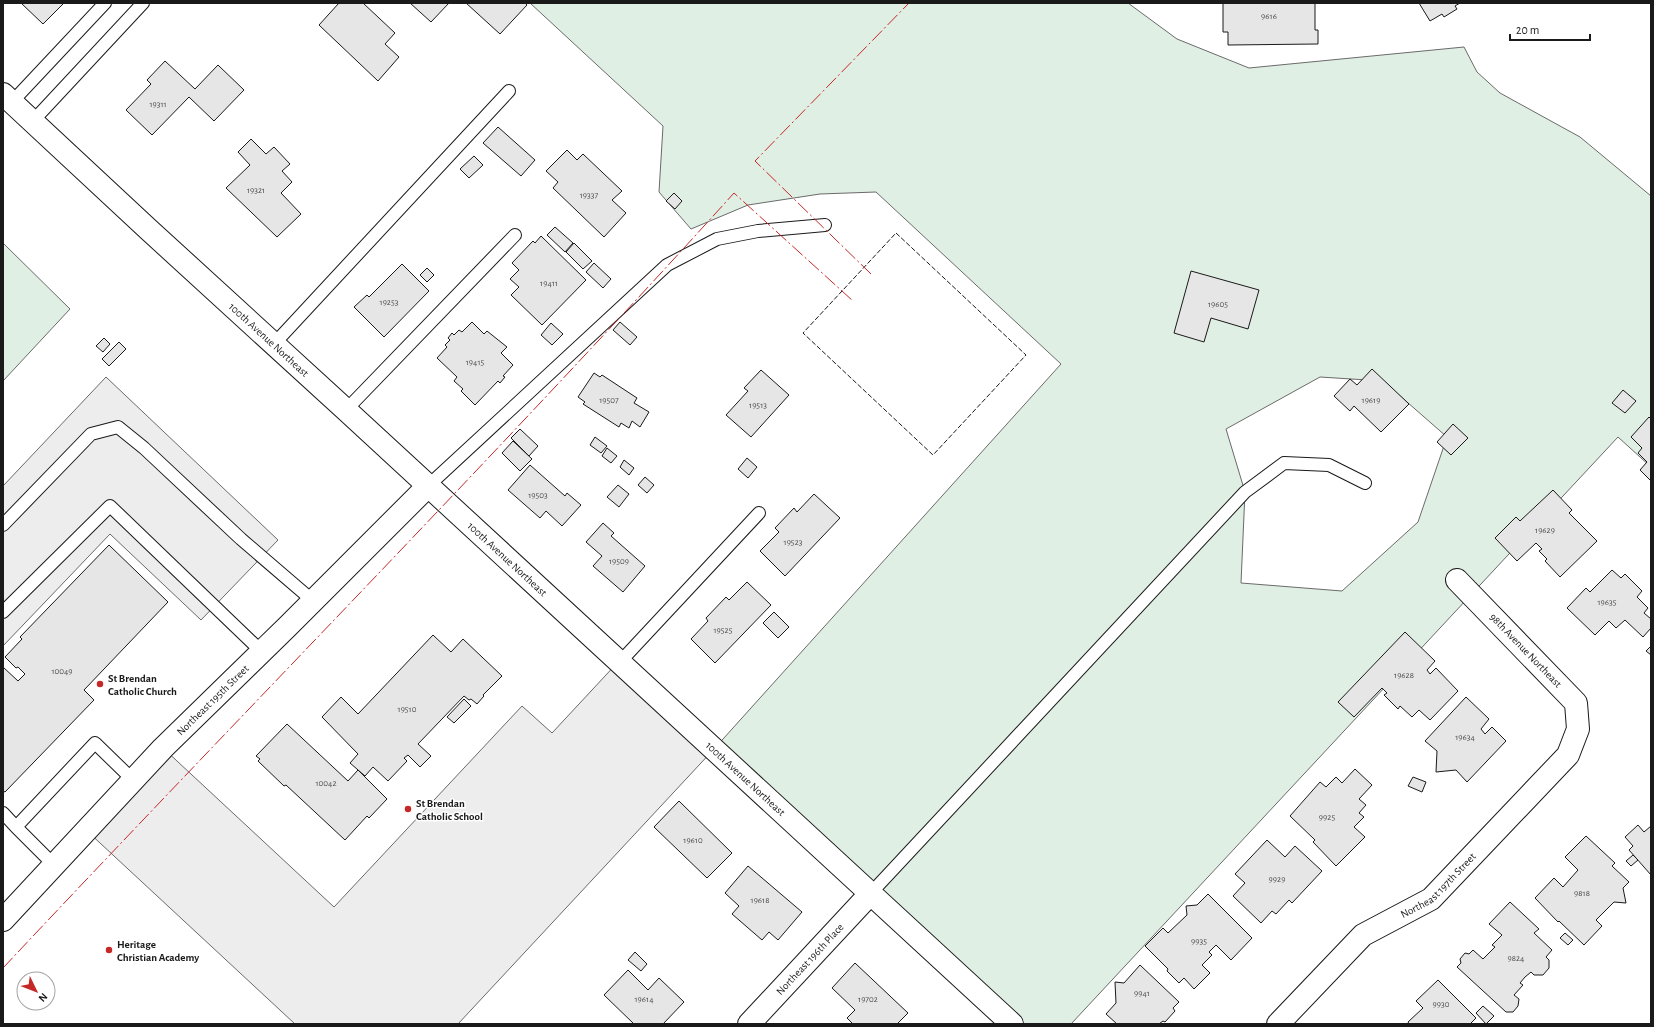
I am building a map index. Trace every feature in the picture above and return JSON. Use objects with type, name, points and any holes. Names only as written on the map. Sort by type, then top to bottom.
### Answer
[{"type":"street","name":"100th Avenue Northeast","points":[[7,98],[1012,1024]]},
{"type":"street","name":"Northeast 195th Street","points":[[3,920],[163,748],[262,652],[312,600],[428,486]]},
{"type":"street","name":"98th Avenue Northeast","points":[[1457,580],[1576,702],[1578,729]]},
{"type":"street","name":"Northeast 197th Street","points":[[1278,1024],[1363,935],[1431,899],[1568,755],[1578,729]]},
{"type":"street","name":"Northeast 196th Place","points":[[749,1024],[870,893]]},
{"type":"lane","points":[[7,98],[105,3]]},
{"type":"lane","points":[[33,121],[143,3]]},
{"type":"lane","points":[[274,344],[510,91]]},
{"type":"lane","points":[[428,486],[667,265],[717,239],[758,231],[825,226]]},
{"type":"lane","points":[[346,410],[515,235]]},
{"type":"lane","points":[[3,525],[91,434],[118,427],[144,448],[241,539],[312,600]]},
{"type":"lane","points":[[870,893],[1245,492],[1284,463],[1328,465],[1365,483]]},
{"type":"lane","points":[[3,612],[110,506],[262,652]]},
{"type":"lane","points":[[620,662],[759,514]]},
{"type":"lane","points":[[16,827],[95,743],[133,780]]},
{"type":"lane","points":[[3,814],[54,865]]},
{"type":"green space","points":[[530,3],[1128,3],[1177,39],[1249,68],[1464,47],[1477,72],[1500,93],[1580,137],[1651,196],[1651,467],[1618,437],[1071,1024],[1012,1024],[714,749],[1061,364],[876,192],[820,194],[748,205],[691,229],[659,192],[663,126]],"holes":[[[1320,377],[1383,381],[1447,437],[1418,522],[1342,591],[1241,583],[1245,492],[1226,429]]]},
{"type":"green space","points":[[3,243],[70,309],[3,381]]},
{"type":"shaded area","points":[[106,377],[278,540],[201,620],[110,534],[3,646],[3,486]]},
{"type":"shaded area","points":[[619,661],[714,749],[458,1024],[295,1024],[86,830],[163,748],[334,907],[522,706],[552,733]]},
{"type":"building","points":[[21,3],[64,3],[43,24]]},
{"type":"building","points":[[339,3],[363,3],[395,33],[385,44],[399,57],[378,81],[319,25]]},
{"type":"building","points":[[410,3],[449,3],[431,22]]},
{"type":"building","points":[[466,3],[525,3],[527,5],[500,34]]},
{"type":"building","points":[[1223,3],[1315,3],[1315,30],[1318,30],[1318,44],[1228,45],[1228,32],[1223,32]]},
{"type":"building","points":[[1419,3],[1460,3],[1455,6],[1457,9],[1444,17],[1442,14],[1430,21]]},
{"type":"building","points":[[165,61],[195,89],[218,65],[244,90],[214,121],[189,97],[152,135],[126,110],[151,84],[147,80]]},
{"type":"building","points":[[498,127],[535,160],[521,176],[483,143]]},
{"type":"building","points":[[251,139],[266,154],[274,147],[290,164],[282,171],[292,182],[281,193],[301,214],[277,237],[226,188],[250,165],[238,152]]},
{"type":"building","points":[[567,150],[577,160],[583,154],[622,191],[612,200],[626,213],[604,237],[553,188],[558,182],[546,171]]},
{"type":"building","points":[[474,156],[483,165],[469,178],[460,169]]},
{"type":"building","points":[[674,193],[682,201],[675,209],[666,201]]},
{"type":"building","points":[[555,227],[573,243],[565,252],[547,235]]},
{"type":"building","points":[[541,236],[586,280],[542,325],[511,295],[519,287],[510,279],[519,270],[512,263],[533,241],[535,243]]},
{"type":"building","points":[[574,243],[592,261],[583,269],[566,252]]},
{"type":"building","points":[[594,263],[611,279],[603,288],[586,272]]},
{"type":"building","points":[[402,264],[429,291],[384,337],[354,307],[367,295],[369,297]]},
{"type":"building","points":[[427,268],[434,275],[427,282],[420,275]]},
{"type":"building","points":[[1191,271],[1259,290],[1248,329],[1211,318],[1204,342],[1174,333]]},
{"type":"building","points":[[472,322],[484,334],[487,331],[507,347],[501,353],[513,365],[503,376],[505,377],[500,383],[498,381],[475,405],[461,391],[463,389],[454,381],[457,377],[437,358],[447,347],[445,345],[450,340],[448,338],[452,333],[454,335],[459,330],[462,332]]},
{"type":"building","points":[[620,322],[637,337],[630,345],[613,330]]},
{"type":"building","points":[[551,323],[563,334],[552,345],[541,335]]},
{"type":"building","points":[[104,338],[110,344],[103,352],[96,346]]},
{"type":"building","points":[[119,342],[126,349],[109,366],[102,359]]},
{"type":"building","points":[[1372,369],[1409,404],[1381,432],[1354,406],[1350,411],[1334,396],[1350,379],[1357,385]]},
{"type":"building","points":[[761,370],[789,395],[751,437],[726,415],[748,391],[744,388]]},
{"type":"building","points":[[594,373],[600,377],[602,375],[637,398],[634,403],[649,412],[640,427],[632,421],[629,428],[621,423],[619,427],[583,404],[585,402],[578,397]]},
{"type":"building","points":[[1623,390],[1636,401],[1625,413],[1612,403]]},
{"type":"building","points":[[1649,417],[1651,419],[1651,481],[1640,470],[1647,462],[1638,453],[1642,448],[1631,437]]},
{"type":"building","points":[[1453,424],[1468,438],[1451,455],[1437,442]]},
{"type":"building","points":[[520,429],[538,446],[529,456],[511,438]]},
{"type":"building","points":[[595,437],[607,446],[601,453],[590,445]]},
{"type":"building","points":[[513,441],[532,459],[520,471],[502,453]]},
{"type":"building","points":[[607,448],[617,456],[611,463],[602,456]]},
{"type":"building","points":[[747,458],[757,467],[748,478],[738,469]]},
{"type":"building","points":[[624,460],[634,468],[629,475],[620,467]]},
{"type":"building","points":[[530,465],[565,496],[567,493],[581,505],[562,526],[546,511],[540,518],[508,490]]},
{"type":"building","points":[[645,477],[654,485],[647,493],[638,485]]},
{"type":"building","points":[[618,485],[629,494],[619,507],[607,497]]},
{"type":"building","points":[[1553,490],[1572,510],[1569,513],[1597,541],[1560,577],[1545,561],[1547,559],[1539,551],[1542,549],[1536,543],[1517,561],[1495,538],[1516,517],[1520,521]]},
{"type":"building","points":[[814,494],[840,518],[785,576],[760,551],[779,532],[775,528],[794,508],[797,512]]},
{"type":"building","points":[[603,523],[614,533],[611,536],[645,566],[623,592],[593,566],[602,556],[586,542]]},
{"type":"building","points":[[109,545],[168,602],[84,690],[94,700],[5,792],[3,791],[3,667],[18,681],[25,674],[18,667],[16,668],[5,657],[22,639],[20,637]]},
{"type":"building","points":[[1612,570],[1621,578],[1625,574],[1642,591],[1637,597],[1648,608],[1644,613],[1651,619],[1651,628],[1643,637],[1625,620],[1616,628],[1609,621],[1595,635],[1567,608],[1586,588],[1590,592]]},
{"type":"building","points":[[747,582],[771,605],[715,663],[691,639],[708,621],[706,618],[726,597],[729,600]]},
{"type":"building","points":[[774,612],[789,627],[778,638],[763,623]]},
{"type":"building","points":[[1405,632],[1435,661],[1427,670],[1430,674],[1436,668],[1458,691],[1430,720],[1419,710],[1412,717],[1400,706],[1398,709],[1384,695],[1387,693],[1382,688],[1354,717],[1338,702]]},
{"type":"building","points":[[433,635],[451,652],[463,639],[502,676],[483,695],[484,696],[477,704],[464,696],[418,744],[431,756],[420,767],[408,755],[404,758],[407,761],[388,781],[373,767],[365,776],[350,763],[358,754],[322,717],[341,697],[358,714]]},
{"type":"building","points":[[1651,646],[1651,655],[1646,651]]},
{"type":"building","points":[[1466,697],[1489,719],[1481,729],[1485,734],[1492,727],[1506,741],[1467,782],[1456,770],[1436,772],[1437,751],[1425,741]]},
{"type":"building","points":[[464,699],[471,706],[454,723],[447,717]]},
{"type":"building","points":[[287,724],[348,781],[358,770],[387,799],[369,818],[367,816],[345,840],[258,761],[260,759],[256,756]]},
{"type":"building","points":[[1355,769],[1372,785],[1359,799],[1366,805],[1359,813],[1364,817],[1354,827],[1365,837],[1336,866],[1313,842],[1315,840],[1290,816],[1320,782],[1326,787],[1336,777],[1342,783]]},
{"type":"building","points":[[1413,777],[1426,782],[1422,792],[1408,786]]},
{"type":"building","points":[[679,801],[732,853],[707,878],[654,827]]},
{"type":"building","points":[[1638,825],[1644,832],[1651,826],[1651,875],[1629,850],[1633,846],[1625,837]]},
{"type":"building","points":[[1586,836],[1615,863],[1612,866],[1629,882],[1623,888],[1626,903],[1614,902],[1596,920],[1602,926],[1584,945],[1559,921],[1558,922],[1535,898],[1554,878],[1563,887],[1578,870],[1565,857]]},
{"type":"building","points":[[1267,840],[1285,857],[1295,846],[1322,871],[1292,903],[1289,900],[1276,914],[1272,911],[1261,923],[1233,896],[1245,883],[1235,874]]},
{"type":"building","points":[[1633,855],[1638,860],[1631,866],[1626,861]]},
{"type":"building","points":[[748,866],[802,912],[778,940],[769,932],[762,940],[732,914],[739,906],[725,893]]},
{"type":"building","points":[[1208,894],[1252,938],[1231,960],[1216,945],[1209,952],[1212,955],[1202,965],[1210,973],[1194,989],[1184,978],[1179,983],[1167,971],[1168,969],[1145,946],[1163,928],[1168,933],[1187,915],[1186,906],[1197,905]]},
{"type":"building","points":[[1510,902],[1539,929],[1534,933],[1552,950],[1546,957],[1549,960],[1549,968],[1543,975],[1534,975],[1531,972],[1525,977],[1520,983],[1523,985],[1514,995],[1519,999],[1518,1006],[1513,1012],[1506,1012],[1457,967],[1461,963],[1460,959],[1465,953],[1469,954],[1473,950],[1483,959],[1495,947],[1492,945],[1502,935],[1489,924]]},
{"type":"building","points":[[1565,933],[1573,940],[1568,945],[1560,938]]},
{"type":"building","points":[[635,952],[647,964],[641,971],[628,960]]},
{"type":"building","points":[[855,963],[908,1013],[897,1024],[853,1024],[847,1018],[855,1010],[832,988]]},
{"type":"building","points":[[1140,965],[1179,1002],[1173,1008],[1175,1011],[1165,1022],[1163,1021],[1159,1024],[1117,1024],[1106,1014],[1116,1003],[1115,982],[1124,983]]},
{"type":"building","points":[[628,970],[648,990],[659,978],[684,1002],[663,1024],[634,1024],[604,995]]},
{"type":"building","points":[[1438,980],[1476,1018],[1470,1024],[1409,1024],[1408,1022],[1423,1008],[1416,1001]]},
{"type":"building","points":[[1483,1006],[1494,1016],[1486,1024],[1476,1013]]},
{"type":"fence","points":[[896,233],[1026,355],[933,455],[803,333],[896,233]]},
{"type":"power","points":[[871,274],[755,161],[909,3]]},
{"type":"power","points":[[3,968],[554,389],[734,193],[853,301]]},
{"type":"place","name":"St Brendan Catholic Church","points":[[100,684]]},
{"type":"place","name":"St Brendan Catholic School","points":[[408,809]]},
{"type":"place","name":"Heritage Christian Academy","points":[[109,950]]}]
